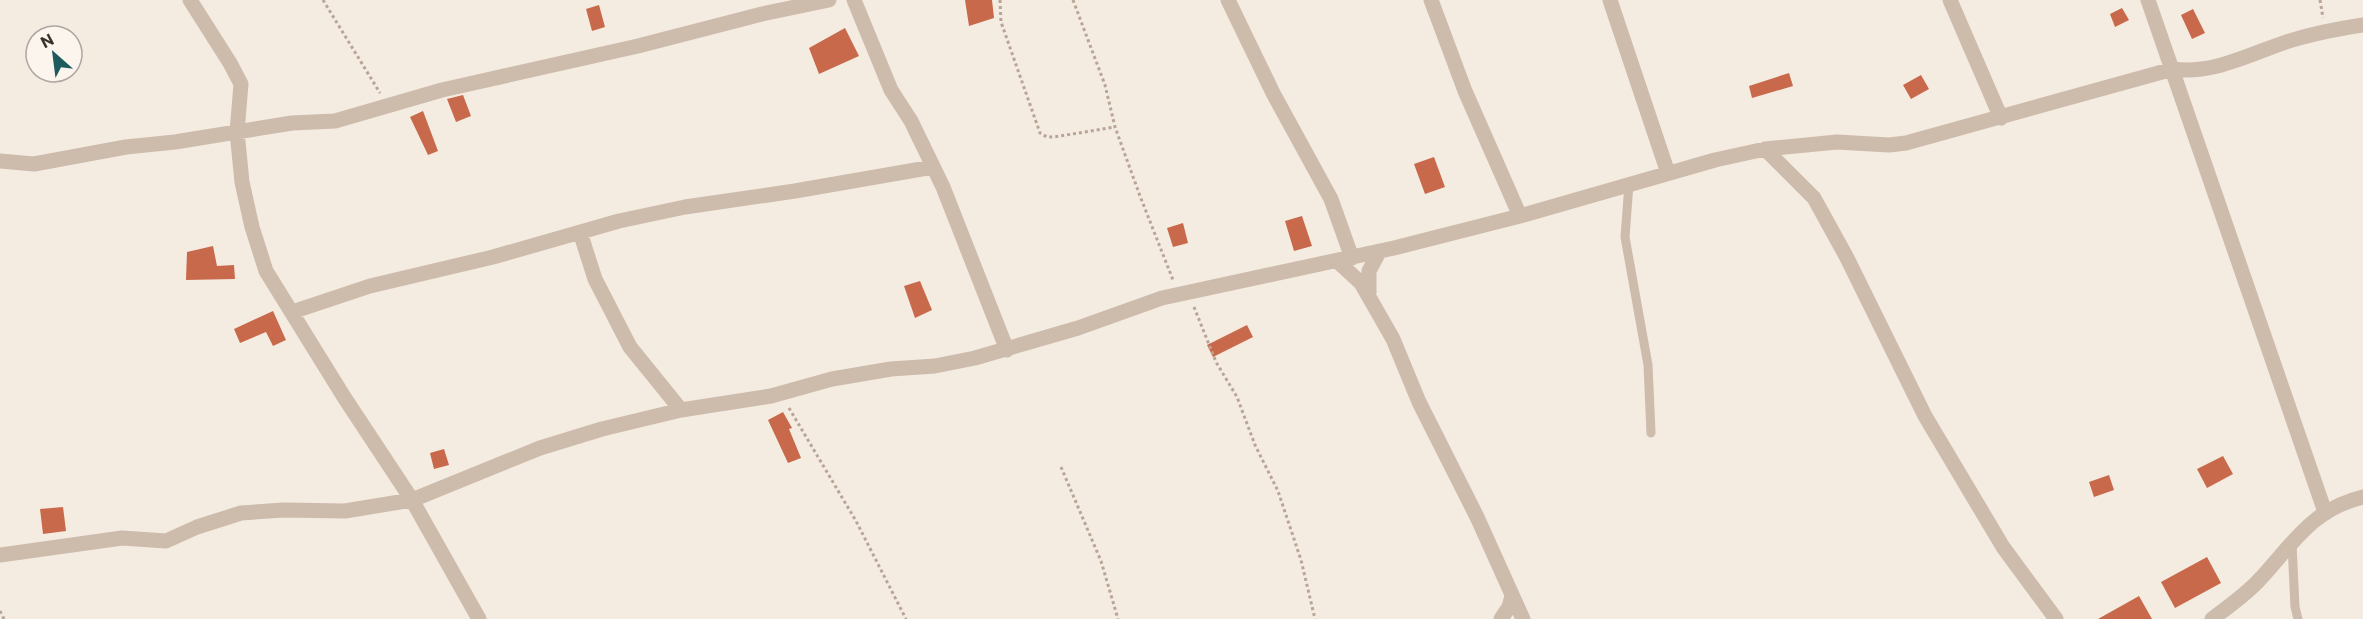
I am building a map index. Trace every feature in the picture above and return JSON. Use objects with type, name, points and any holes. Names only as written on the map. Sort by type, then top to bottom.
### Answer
[{"type":"street","points":[[190,0],[241,84],[237,132],[242,182],[252,226],[266,271],[412,500],[479,619]]},
{"type":"street","points":[[0,161],[34,164],[126,147],[292,123],[335,122],[480,81],[829,0]]},
{"type":"street","points":[[854,0],[891,90],[911,122],[943,187],[1007,350]]},
{"type":"street","points":[[1228,0],[1273,93],[1331,199],[1345,259],[1370,297],[1393,339],[1419,402],[1477,517],[1523,619]]},
{"type":"street","points":[[1431,0],[1465,91],[1520,216]]},
{"type":"street","points":[[1611,0],[1668,173]]},
{"type":"street","points":[[1950,0],[2001,118]]},
{"type":"street","points":[[2148,0],[2325,512]]},
{"type":"street","points":[[0,555],[122,538],[166,541],[197,527],[241,513],[284,510],[345,511],[412,500],[540,448],[602,429],[681,410],[781,393],[832,379],[891,369],[935,366],[1007,350],[1162,298],[1379,252],[1520,216],[1668,173],[1765,149],[1837,142],[1889,145],[1906,143],[2173,69],[2199,70],[2241,59],[2301,38],[2363,25]]},
{"type":"street","points":[[1765,149],[1814,198],[1846,256],[1925,416],[2003,547],[2056,619]]},
{"type":"street","points":[[292,312],[370,286],[685,207],[933,167]]},
{"type":"street","points":[[580,232],[595,279],[630,347],[681,410]]},
{"type":"street","points":[[1370,297],[1369,272],[1379,252]]},
{"type":"street","points":[[2212,619],[2260,580],[2292,541],[2317,517],[2344,502],[2363,497]]},
{"type":"street","points":[[1501,619],[1509,607],[1512,596]]},
{"type":"lane","points":[[1629,184],[1625,237],[1648,365],[1651,433]]},
{"type":"lane","points":[[2292,541],[2295,607],[2298,619]]},
{"type":"path","points":[[323,0],[389,107]]},
{"type":"path","points":[[1000,0],[1001,22],[1040,133],[1047,137],[1054,137],[1115,127]]},
{"type":"path","points":[[1073,0],[1105,85],[1115,127],[1161,252],[1184,293],[1216,362],[1237,397],[1258,453],[1278,491],[1301,560],[1315,619]]},
{"type":"path","points":[[781,393],[856,521],[906,619]]},
{"type":"path","points":[[1060,467],[1101,561],[1118,619]]},
{"type":"path","points":[[0,612],[4,619]]},
{"type":"building","points":[[965,0],[992,0],[994,18],[969,26]]},
{"type":"building","points":[[599,5],[605,27],[592,31],[586,9]]},
{"type":"building","points":[[2122,8],[2129,20],[2115,27],[2110,14]]},
{"type":"building","points":[[2193,9],[2205,33],[2192,39],[2181,15]]},
{"type":"building","points":[[845,28],[859,56],[819,74],[809,48]]},
{"type":"building","points":[[1789,73],[1793,86],[1752,98],[1749,86]]},
{"type":"building","points":[[1921,75],[1929,89],[1911,99],[1903,85]]},
{"type":"building","points":[[463,95],[471,116],[456,122],[447,99]]},
{"type":"building","points":[[423,111],[438,151],[428,155],[410,117]]},
{"type":"building","points":[[1434,157],[1445,187],[1425,194],[1414,164]]},
{"type":"building","points":[[1302,216],[1312,246],[1294,251],[1285,221]]},
{"type":"building","points":[[1183,223],[1188,243],[1173,247],[1167,228]]},
{"type":"building","points":[[213,246],[217,266],[234,265],[235,279],[186,280],[187,252]]},
{"type":"building","points":[[920,281],[932,310],[915,318],[904,286]]},
{"type":"building","points":[[273,311],[286,340],[273,346],[266,332],[240,343],[234,329]]},
{"type":"building","points":[[1247,325],[1253,337],[1213,357],[1207,345]]},
{"type":"building","points":[[783,412],[792,428],[789,429],[801,458],[788,463],[768,420]]},
{"type":"building","points":[[444,449],[449,465],[434,469],[430,453]]},
{"type":"building","points":[[2223,456],[2233,474],[2207,488],[2197,469]]},
{"type":"building","points":[[2109,475],[2114,490],[2094,497],[2089,482]]},
{"type":"building","points":[[63,507],[66,531],[43,534],[40,509]]},
{"type":"building","points":[[2207,557],[2221,583],[2175,608],[2161,582]]},
{"type":"building","points":[[2139,596],[2152,619],[2098,619]]}]
